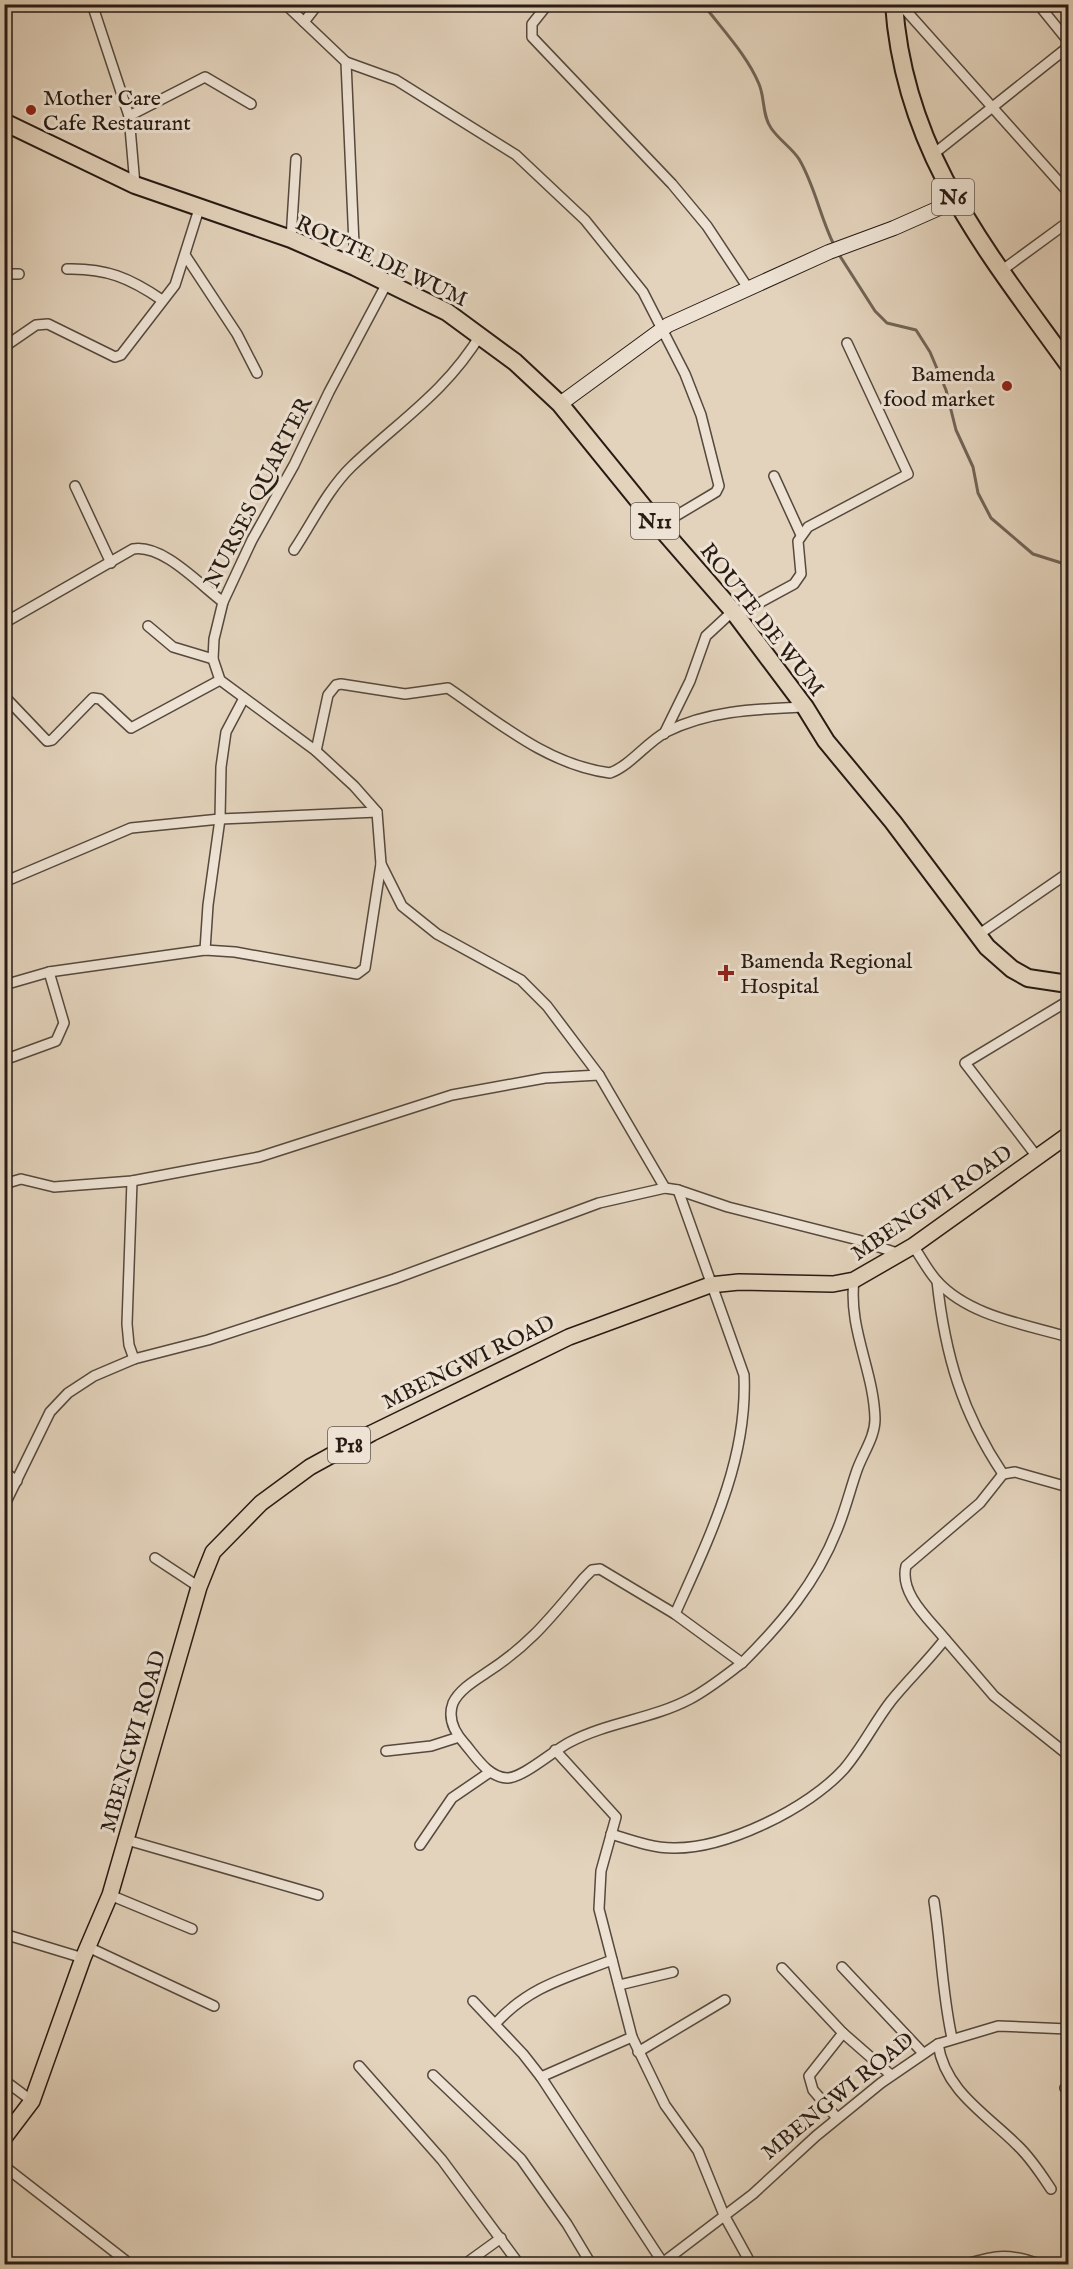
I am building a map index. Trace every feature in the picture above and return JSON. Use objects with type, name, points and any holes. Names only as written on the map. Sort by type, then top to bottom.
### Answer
[{"type":"highway","name":"N6","points":[[894,5],[904,78],[931,156],[955,201],[1001,271],[1068,364]]},
{"type":"highway","name":"N11","points":[[4,122],[135,185]]},
{"type":"highway","name":"ROUTE DE WUM","points":[[135,185],[291,239],[355,267],[447,312],[481,334],[515,362],[560,404],[659,526],[735,613],[806,707],[826,741],[893,822],[978,935],[1012,969],[1028,978],[1068,984]]},
{"type":"main road","points":[[560,404],[662,329],[835,249],[894,228],[955,201]]},
{"type":"main road","name":"MBENGWI ROAD","points":[[4,2138],[32,2101],[86,1953],[110,1895],[199,1587],[213,1552],[261,1503],[310,1467],[372,1433],[569,1337],[710,1285],[739,1282],[833,1284],[854,1280],[907,1250],[1068,1136]]},
{"type":"street","points":[[92,4],[129,116],[135,185]]},
{"type":"street","points":[[285,4],[346,63],[396,80],[516,155],[585,220],[644,292],[685,374],[701,415],[719,486],[716,492],[659,526]]},
{"type":"street","points":[[304,22],[318,4]]},
{"type":"street","points":[[548,4],[532,24],[532,37],[672,184],[707,226],[748,288]]},
{"type":"street","points":[[1038,4],[1068,41]]},
{"type":"street","points":[[894,5],[902,5],[1068,192]]},
{"type":"street","points":[[931,156],[1068,47]]},
{"type":"street","points":[[346,63],[355,267]]},
{"type":"street","points":[[129,116],[205,76],[251,104]]},
{"type":"street","points":[[291,239],[296,159]]},
{"type":"street","points":[[4,347],[36,325],[48,324],[115,357],[127,349],[175,285],[199,209]]},
{"type":"street","points":[[1001,271],[1068,222]]},
{"type":"street","points":[[185,255],[237,334],[257,373]]},
{"type":"street","points":[[67,268],[93,268],[133,280],[162,300]]},
{"type":"street","points":[[4,274],[19,274]]},
{"type":"street","name":"NURSES QUARTER","points":[[220,680],[213,659],[214,639],[223,602],[252,540],[294,465],[329,392],[387,283]]},
{"type":"street","points":[[294,550],[342,477],[440,389],[465,360],[481,334]]},
{"type":"street","points":[[664,734],[690,681],[706,636],[735,613],[794,584],[801,573],[797,547],[801,535],[808,527],[908,474],[847,343]]},
{"type":"street","points":[[774,476],[801,535]]},
{"type":"street","points":[[75,486],[111,563]]},
{"type":"street","points":[[4,623],[133,549],[145,547],[161,553],[223,602]]},
{"type":"street","points":[[148,626],[173,647],[213,659]]},
{"type":"street","points":[[4,696],[47,741],[52,740],[93,698],[100,699],[131,728],[220,680],[316,751],[354,786],[377,812],[381,864],[367,960],[365,968],[357,974],[235,952],[206,950],[49,972],[4,985]]},
{"type":"street","points":[[316,751],[328,694],[336,685],[341,684],[405,694],[448,688],[549,755],[593,771],[610,772],[616,770],[664,734],[695,719],[748,709],[806,707]]},
{"type":"street","points":[[206,950],[207,905],[220,819],[221,767],[226,732],[244,698]]},
{"type":"street","points":[[4,882],[131,828],[220,819],[377,812]]},
{"type":"street","points":[[381,864],[402,906],[414,918],[453,943],[521,980],[547,1006],[598,1075],[665,1188]]},
{"type":"street","points":[[978,935],[1068,873]]},
{"type":"street","points":[[4,1060],[56,1041],[62,1031],[64,1023],[49,972]]},
{"type":"street","points":[[1038,1158],[965,1063],[1068,1001]]},
{"type":"street","points":[[4,1184],[21,1179],[54,1187],[132,1181],[260,1157],[452,1095],[544,1078],[598,1075]]},
{"type":"street","points":[[132,1181],[127,1324],[129,1346],[134,1359]]},
{"type":"street","points":[[4,1506],[38,1432],[50,1412],[68,1393],[94,1377],[134,1359],[208,1340],[324,1303],[599,1203],[665,1188],[678,1190],[729,1208],[907,1250],[937,1281],[968,1304],[986,1312],[1068,1337]]},
{"type":"street","points":[[675,1614],[716,1519],[739,1442],[745,1399],[744,1375],[728,1325],[710,1285],[678,1190]]},
{"type":"street","points":[[742,1662],[675,1614],[609,1572],[600,1569],[592,1570],[534,1638],[457,1695],[450,1713],[452,1725],[459,1737],[490,1772],[506,1778],[515,1777],[555,1750],[597,1729],[690,1699],[742,1662],[784,1620],[811,1581],[837,1529],[858,1468],[873,1434],[874,1409],[852,1308],[854,1280]]},
{"type":"street","points":[[937,1281],[949,1354],[968,1412],[979,1437],[1003,1474]]},
{"type":"street","points":[[4,1472],[17,1481]]},
{"type":"street","points":[[1068,1487],[1015,1472],[1003,1474],[980,1503],[906,1566],[904,1574],[906,1587],[945,1640],[994,1696],[1068,1755]]},
{"type":"street","points":[[155,1558],[199,1587]]},
{"type":"street","points":[[611,1834],[661,1848],[677,1849],[737,1836],[800,1805],[843,1770],[890,1702],[945,1640]]},
{"type":"street","points":[[386,1750],[431,1746],[459,1737]]},
{"type":"street","points":[[555,1750],[614,1814],[616,1820],[601,1871],[599,1891],[602,1924],[632,2037],[665,2104],[698,2151],[724,2216],[751,2265]]},
{"type":"street","points":[[420,1845],[452,1798],[490,1772]]},
{"type":"street","points":[[127,1840],[318,1895]]},
{"type":"street","points":[[110,1895],[192,1929]]},
{"type":"street","points":[[934,1901],[944,1999],[952,2038]]},
{"type":"street","points":[[4,1934],[86,1953],[214,2006]]},
{"type":"street","points":[[496,2024],[511,2007],[532,1991],[612,1960]]},
{"type":"street","points":[[842,1967],[923,2053]]},
{"type":"street","points":[[782,1968],[843,2033],[891,2075]]},
{"type":"street","points":[[619,1985],[673,1972]]},
{"type":"street","points":[[638,2052],[725,2000]]},
{"type":"street","points":[[473,2001],[496,2024],[541,2077],[662,2264]]},
{"type":"street","name":"MBENGWI ROAD","points":[[662,2264],[724,2216],[837,2118],[891,2075],[938,2044],[998,2026],[1068,2029]]},
{"type":"street","points":[[837,2118],[813,2090],[809,2076],[843,2033]]},
{"type":"street","points":[[541,2077],[632,2037]]},
{"type":"street","points":[[938,2044],[943,2066],[956,2089],[1018,2145],[1051,2190]]},
{"type":"street","points":[[359,2066],[442,2160],[519,2265]]},
{"type":"street","points":[[433,2075],[521,2159],[567,2224],[591,2265]]},
{"type":"street","points":[[4,2080],[32,2101]]},
{"type":"street","points":[[4,2166],[130,2265]]},
{"type":"street","points":[[465,2265],[501,2238]]},
{"type":"street","points":[[966,2265],[1004,2255],[1015,2256],[1039,2265]]},
{"type":"waterway","points":[[703,4],[754,73],[761,89],[768,123],[799,159],[834,245]]},
{"type":"waterway","points":[[838,253],[875,311],[887,323],[916,330],[930,352],[946,390],[956,430],[973,467],[978,493],[991,518],[1033,554],[1068,565]]},
{"type":"place","name":"Mother Care Cafe Restaurant","points":[[31,110]]},
{"type":"place","name":"Bamenda food market","points":[[1007,386]]},
{"type":"place","name":"Bamenda Regional Hospital","points":[[726,973]]}]
